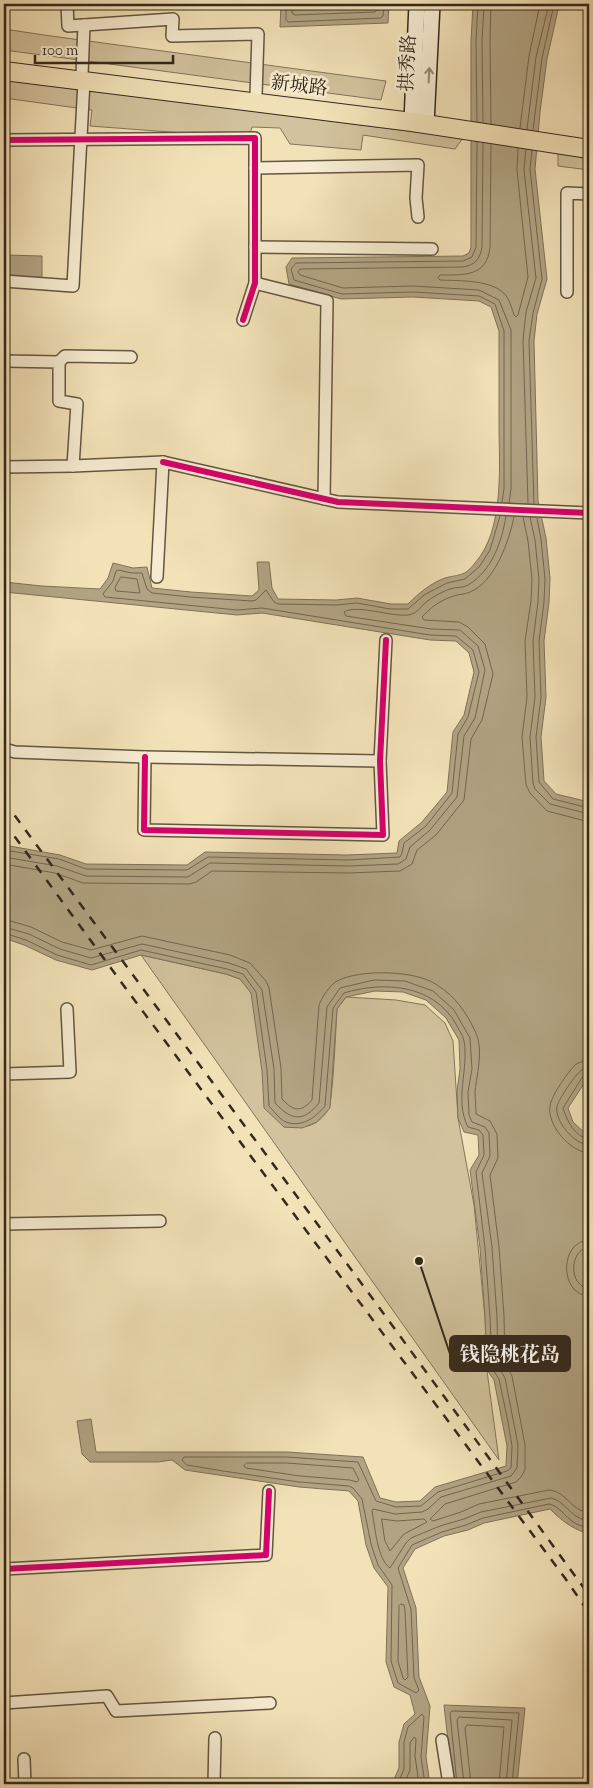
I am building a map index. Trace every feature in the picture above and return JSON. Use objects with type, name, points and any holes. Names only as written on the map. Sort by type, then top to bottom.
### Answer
[{"type":"main road","name":"拱秀路","points":[[417,4],[419,119]]},
{"type":"main road","name":"拱秀路","points":[[419,119],[432,4]]},
{"type":"main road","name":"新城路","points":[[4,64],[83,78],[419,119],[542,137],[589,141]]},
{"type":"main road","name":"新城路","points":[[4,71],[256,95],[419,119]]},
{"type":"main road","name":"新城路","points":[[542,137],[589,149]]},
{"type":"street","points":[[67,4],[68,26],[173,19],[172,36],[258,34],[256,95]]},
{"type":"street","points":[[4,281],[73,286],[82,140],[84,25]]},
{"type":"street","points":[[4,140],[255,138],[255,283],[243,320]]},
{"type":"street","points":[[255,168],[418,165],[416,198],[418,217]]},
{"type":"street","points":[[567,292],[567,193],[589,194]]},
{"type":"street","points":[[255,247],[432,249]]},
{"type":"street","points":[[255,283],[328,301],[324,499]]},
{"type":"street","points":[[74,466],[77,404],[59,401],[59,362],[65,356],[131,358]]},
{"type":"street","points":[[4,361],[59,362]]},
{"type":"street","points":[[157,577],[163,462]]},
{"type":"street","points":[[4,467],[163,462],[338,502],[589,513]]},
{"type":"street","points":[[145,757],[144,830],[384,835],[380,761],[386,640]]},
{"type":"street","points":[[4,749],[15,752],[145,757],[380,761]]},
{"type":"street","points":[[4,1074],[70,1072],[67,1009]]},
{"type":"street","points":[[4,1224],[160,1221]]},
{"type":"street","points":[[4,1570],[266,1555],[269,1491]]},
{"type":"street","points":[[4,1703],[107,1696],[116,1711],[270,1703]]},
{"type":"street","points":[[214,1784],[215,1738]]},
{"type":"street","points":[[442,1740],[449,1784]]},
{"type":"street","points":[[24,1759],[25,1784]]},
{"type":"shaded area","points":[[4,29],[386,81],[381,100],[4,50]]},
{"type":"shaded area","points":[[4,79],[463,138],[455,149],[363,135],[361,150],[290,144],[280,128],[252,127],[249,138],[90,126],[92,110],[4,98]]},
{"type":"shaded area","points":[[558,150],[589,155],[589,170],[558,166]]},
{"type":"shaded area","points":[[141,955],[226,974],[240,979],[251,992],[284,1127],[309,1126],[319,1120],[328,1110],[333,1079],[337,1009],[346,997],[396,1000],[425,1005],[445,1023],[453,1041],[458,1118],[474,1205],[485,1317],[487,1371],[499,1460]]},
{"type":"water","points":[[281,4],[389,4],[388,23],[280,27]]},
{"type":"water","points":[[473,4],[563,4],[558,10],[547,59],[535,169],[547,279],[537,314],[534,341],[538,501],[546,538],[550,578],[544,641],[546,697],[541,737],[544,781],[556,794],[585,801],[589,805],[589,1076],[568,1108],[573,1122],[589,1137],[589,1232],[586,1273],[589,1282],[589,1530],[586,1533],[576,1529],[550,1509],[484,1523],[468,1530],[444,1536],[415,1549],[403,1568],[416,1608],[419,1677],[430,1706],[426,1757],[430,1784],[392,1784],[399,1768],[399,1742],[404,1724],[415,1714],[410,1695],[394,1687],[386,1662],[388,1587],[374,1568],[366,1545],[358,1501],[349,1491],[299,1487],[185,1470],[172,1460],[158,1462],[90,1462],[82,1454],[77,1421],[91,1419],[96,1452],[287,1452],[363,1457],[380,1498],[396,1502],[420,1501],[435,1487],[506,1466],[507,1446],[494,1380],[487,1370],[480,1248],[470,1170],[479,1155],[478,1135],[464,1132],[458,1118],[459,1040],[446,1018],[426,1000],[403,992],[375,991],[346,997],[337,1009],[330,1108],[317,1122],[302,1128],[284,1127],[264,1108],[262,1071],[251,993],[240,979],[226,974],[141,955],[92,970],[56,960],[4,938],[4,845],[60,855],[86,864],[187,865],[205,852],[347,855],[397,853],[399,841],[422,822],[447,792],[453,732],[464,715],[474,672],[469,653],[456,641],[430,640],[262,613],[237,615],[4,592],[4,582],[100,589],[108,578],[113,563],[133,568],[147,567],[152,588],[252,596],[259,590],[257,562],[269,562],[272,588],[278,599],[336,600],[357,598],[391,604],[408,604],[430,586],[445,578],[465,573],[475,563],[485,549],[491,533],[496,515],[498,496],[499,331],[491,307],[479,301],[413,297],[341,299],[289,284],[286,267],[292,258],[463,256],[469,253],[471,247],[471,41]]},
{"type":"water","points":[[4,255],[42,256],[42,284],[4,288]]},
{"type":"water","points":[[444,1705],[525,1708],[517,1784],[453,1784]]},
{"type":"railway","points":[[4,801],[370,1295],[589,1595]]},
{"type":"railway","points":[[4,822],[565,1578],[589,1613]]},
{"type":"cycle path","points":[[4,140],[255,138],[255,283],[243,320]]},
{"type":"cycle path","points":[[163,462],[338,502],[589,513]]},
{"type":"cycle path","points":[[145,757],[144,830],[383,835],[380,761],[386,640]]},
{"type":"cycle path","points":[[4,1569],[266,1555],[269,1491]]},
{"type":"place","name":"钱隐桃花岛","points":[[419,1261]]}]
